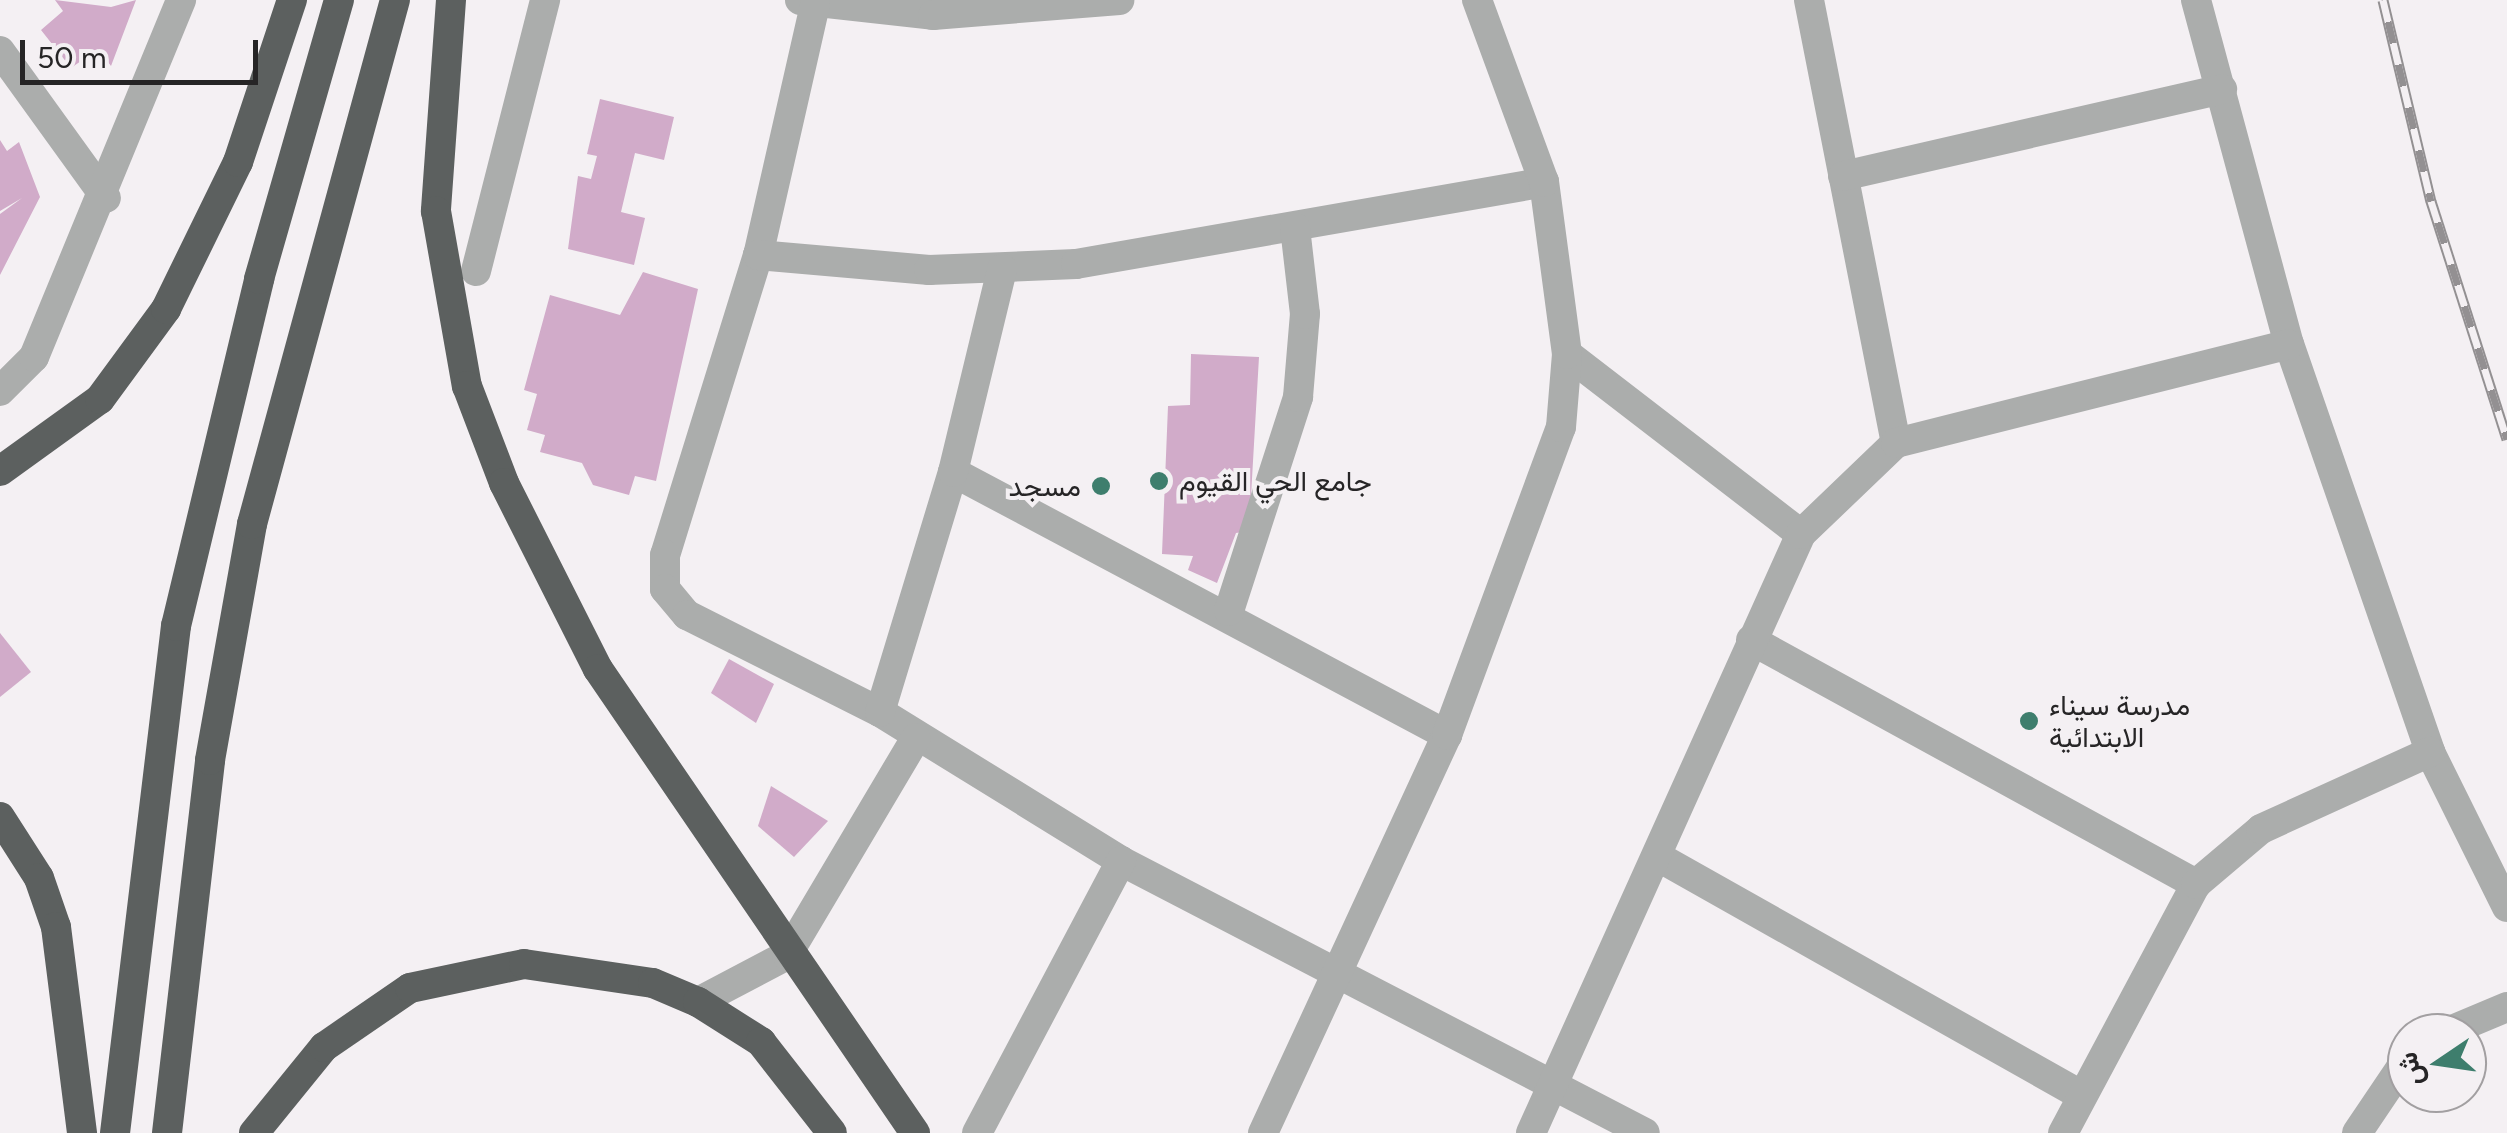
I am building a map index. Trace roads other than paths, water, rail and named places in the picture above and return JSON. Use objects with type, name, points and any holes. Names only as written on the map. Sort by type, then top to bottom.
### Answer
[{"type":"highway","points":[[0,470],[100,398],[156,325],[213,222],[292,0]]},
{"type":"highway","points":[[115,1133],[176,626],[258,279],[340,0]]},
{"type":"highway","points":[[167,1133],[210,760],[252,524],[395,0]]},
{"type":"highway","points":[[450,0],[436,210],[467,386],[504,482],[598,669],[787,956],[915,1133]]},
{"type":"highway","points":[[0,816],[39,878],[56,928],[82,1133]]},
{"type":"highway","points":[[254,1133],[324,1047],[410,988],[463,970],[524,964],[652,983],[698,1002],[760,1042],[832,1133]]},
{"type":"street","points":[[0,391],[34,357],[106,198],[181,0]]},
{"type":"street","points":[[476,272],[544,0]]},
{"type":"street","points":[[1263,1133],[1344,969],[1447,735],[1543,496],[1567,354],[1544,182],[1477,0]]},
{"type":"street","points":[[1809,0],[1896,443]]},
{"type":"street","points":[[2196,0],[2289,344],[2430,752],[2507,907]]},
{"type":"street","points":[[1113,1],[933,16],[808,3],[758,255],[666,554],[665,589],[686,615],[880,712],[916,738],[1121,862],[1344,969],[1558,1081],[1645,1133]]},
{"type":"street","points":[[0,51],[106,198]]},
{"type":"street","points":[[1843,176],[2222,89]]},
{"type":"street","points":[[758,255],[1002,269],[1295,228],[1544,182]]},
{"type":"street","points":[[1229,611],[1298,397],[1304,314],[1295,228]]},
{"type":"street","points":[[880,712],[954,472],[1002,269]]},
{"type":"street","points":[[1531,1133],[1662,859],[1752,640],[1801,534],[1896,443],[2289,344]]},
{"type":"street","points":[[1567,354],[1801,534]]},
{"type":"street","points":[[954,472],[1229,611],[1447,735]]},
{"type":"street","points":[[1752,640],[2196,884]]},
{"type":"street","points":[[698,1002],[787,956],[916,738]]},
{"type":"street","points":[[2063,1133],[2196,884],[2261,829],[2430,752]]},
{"type":"street","points":[[1662,859],[2082,1094]]},
{"type":"street","points":[[978,1133],[1121,862]]},
{"type":"street","points":[[2357,1133],[2387,1089]]},
{"type":"railway","points":[[2383,0],[2431,201],[2507,439]]},
{"type":"place","name":"جامع الحي القيوم","points":[[1159,481]]},
{"type":"place","name":"مسجد","points":[[1101,486]]},
{"type":"place","name":"مدرسة سيناء الابتدائية","points":[[2029,721]]}]
